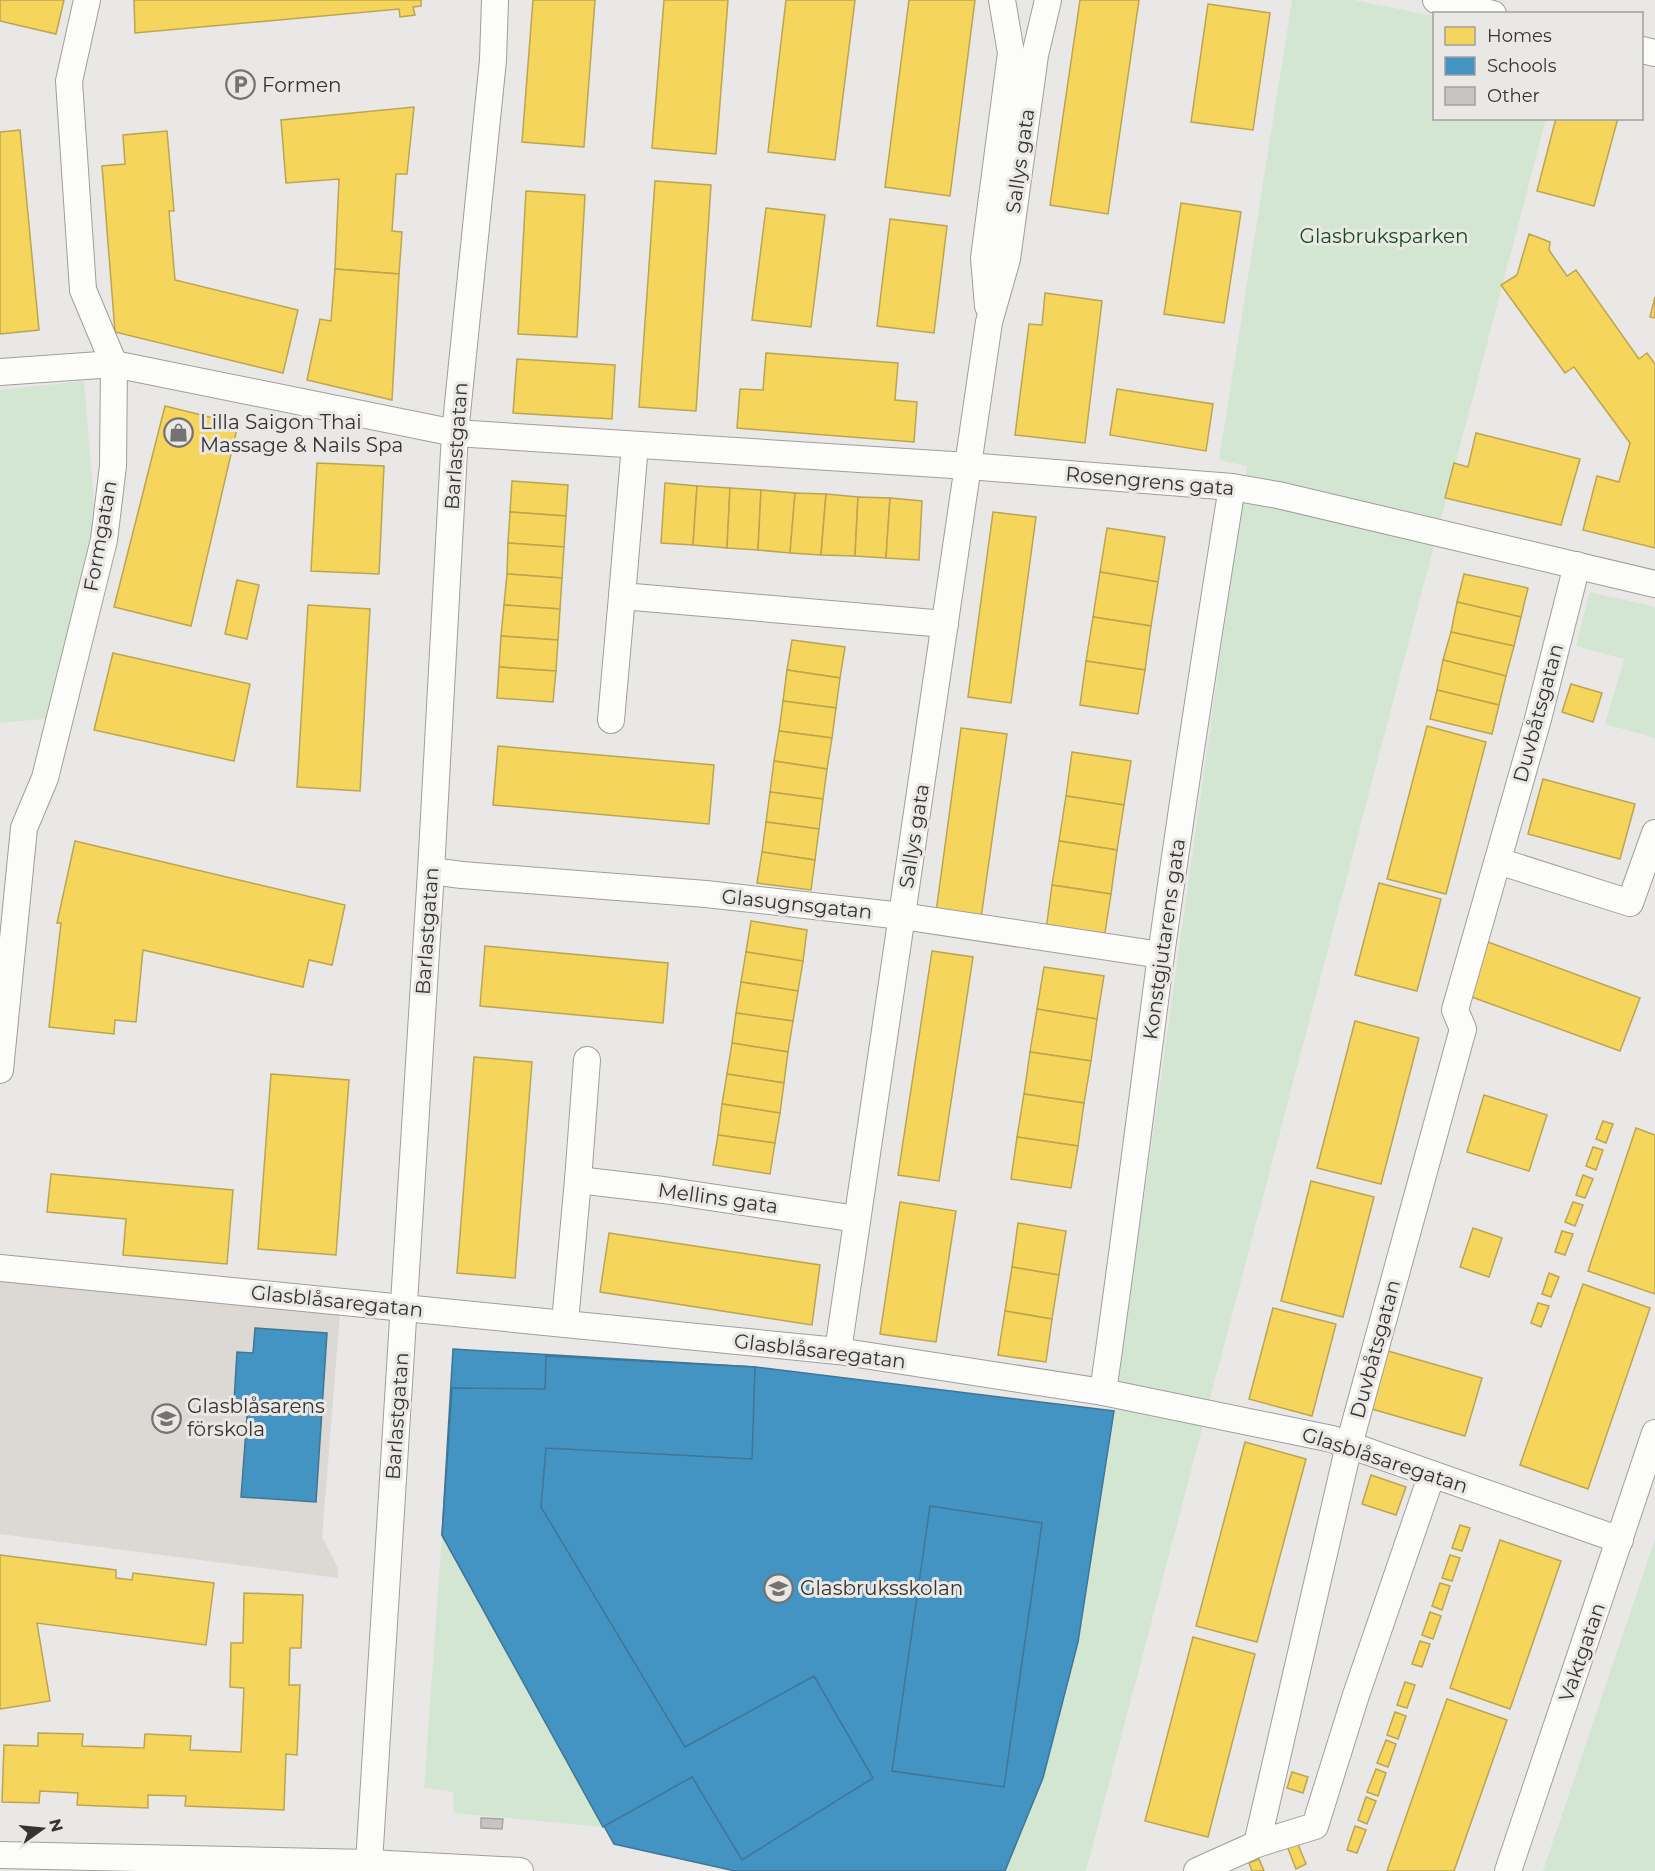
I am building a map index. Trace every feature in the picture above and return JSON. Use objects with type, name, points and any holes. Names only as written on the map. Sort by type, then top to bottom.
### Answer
[{"type":"street","name":"Formgatan","points":[[0,1070],[24,828],[45,778],[104,540],[113,466],[114,364],[83,290],[69,81],[87,0]]},
{"type":"street","name":"Barlastgatan","points":[[369,1863],[431,871],[455,433],[492,72],[495,0]]},
{"type":"street","name":"Sallys gata","points":[[989,322],[984,258],[1011,53],[1002,0]]},
{"type":"street","name":"Sallys gata","points":[[838,1351],[989,322],[1007,260],[1035,55],[1048,0]]},
{"type":"street","points":[[1436,0],[1484,12]]},
{"type":"street","name":"Rosengrens gata","points":[[0,372],[114,364],[455,433],[969,466],[1232,487],[1278,495],[1655,584]]},
{"type":"street","points":[[611,720],[635,445]]},
{"type":"street","name":"Konstgjutarens gata","points":[[1103,1392],[1161,955],[1232,487]]},
{"type":"street","name":"Duvbåtsgatan","points":[[1257,1844],[1349,1445],[1463,1029],[1455,1010],[1538,719],[1577,565]]},
{"type":"street","points":[[622,596],[945,624]]},
{"type":"street","points":[[1498,861],[1629,903],[1655,833]]},
{"type":"street","name":"Glasugnsgatan","points":[[431,871],[706,894],[902,916],[1161,955]]},
{"type":"street","points":[[565,1322],[587,1060]]},
{"type":"street","name":"Mellins gata","points":[[578,1180],[663,1190],[857,1219]]},
{"type":"street","name":"Glasblåsaregatan","points":[[0,1268],[565,1322],[838,1351],[1103,1392],[1332,1439],[1620,1540]]},
{"type":"street","name":"Vaktgatan","points":[[1508,1871],[1655,1433]]},
{"type":"street","points":[[1197,1871],[1257,1844],[1315,1827],[1356,1695],[1432,1474]]},
{"type":"street","points":[[0,1855],[369,1863],[520,1871]]},
{"type":"shaded area","name":"Glasblåsarens förskola","points":[[0,1268],[341,1301],[322,1537],[338,1568],[338,1578],[0,1534]]},
{"type":"green space","name":"Glasbruksparken","points":[[1292,0],[1354,0],[1433,16],[1433,120],[1546,120],[1086,1871],[1005,1871],[1043,1778],[1078,1642],[1114,1411],[1247,466],[1219,460]]},
{"type":"green space","points":[[84,381],[96,528],[53,718],[0,723],[0,390]]},
{"type":"green space","points":[[1590,592],[1655,607],[1655,738],[1605,724],[1624,659],[1576,646]]},
{"type":"green space","points":[[442,1535],[603,1827],[454,1813],[453,1792],[424,1788]]},
{"type":"green space","points":[[1655,1539],[1655,1871],[1543,1871]]},
{"type":"building: Homes","points":[[0,0],[64,0],[56,34],[0,21]]},
{"type":"building: Homes","points":[[134,0],[421,0],[421,6],[413,7],[415,15],[400,17],[399,9],[135,33]]},
{"type":"building: Homes","points":[[533,0],[595,0],[584,147],[522,142]]},
{"type":"building: Homes","points":[[664,0],[728,0],[716,154],[652,148]]},
{"type":"building: Homes","points":[[786,0],[855,0],[835,160],[768,152]]},
{"type":"building: Homes","points":[[909,0],[975,0],[950,196],[885,187]]},
{"type":"building: Homes","points":[[1080,0],[1139,0],[1108,214],[1050,205]]},
{"type":"building: Homes","points":[[1208,4],[1270,13],[1253,130],[1191,122]]},
{"type":"building: Homes","points":[[414,107],[407,174],[396,174],[392,231],[402,232],[399,274],[335,269],[339,179],[286,183],[281,120]]},
{"type":"building: Homes","points":[[1555,120],[1617,120],[1594,206],[1537,191]]},
{"type":"building: Homes","points":[[20,130],[39,330],[0,334],[0,132]]},
{"type":"building: Homes","points":[[167,131],[174,211],[169,211],[175,280],[298,310],[283,373],[115,332],[102,166],[125,164],[123,135]]},
{"type":"building: Homes","points":[[655,181],[711,185],[696,411],[639,407]]},
{"type":"building: Homes","points":[[526,191],[585,195],[577,337],[518,334]]},
{"type":"building: Homes","points":[[1181,203],[1241,212],[1224,323],[1164,314]]},
{"type":"building: Homes","points":[[766,208],[825,215],[811,327],[752,320]]},
{"type":"building: Homes","points":[[890,219],[947,226],[934,333],[877,326]]},
{"type":"building: Homes","points":[[1529,234],[1550,242],[1549,250],[1567,276],[1576,270],[1639,359],[1647,353],[1655,364],[1655,548],[1583,530],[1597,476],[1619,482],[1630,443],[1574,367],[1565,373],[1501,285],[1517,275]]},
{"type":"building: Homes","points":[[335,269],[399,274],[392,400],[307,380],[320,319],[331,321]]},
{"type":"building: Homes","points":[[1045,293],[1102,301],[1085,443],[1015,435],[1029,324],[1042,325]]},
{"type":"building: Homes","points":[[1655,297],[1655,318],[1650,317]]},
{"type":"building: Homes","points":[[766,353],[898,363],[895,400],[917,402],[914,442],[737,428],[740,389],[763,390]]},
{"type":"building: Homes","points":[[517,359],[615,365],[612,419],[513,413]]},
{"type":"building: Homes","points":[[1117,389],[1213,404],[1206,451],[1110,435]]},
{"type":"building: Homes","points":[[165,406],[238,424],[191,626],[114,607]]},
{"type":"building: Homes","points":[[1476,433],[1580,459],[1561,525],[1445,498],[1454,463],[1468,467]]},
{"type":"building: Homes","points":[[317,463],[384,466],[379,574],[311,571]]},
{"type":"building: Homes","points":[[512,481],[568,485],[566,516],[510,512]]},
{"type":"building: Homes","points":[[665,483],[697,486],[693,545],[661,543]]},
{"type":"building: Homes","points":[[697,486],[730,488],[727,548],[693,545]]},
{"type":"building: Homes","points":[[730,488],[761,490],[758,550],[727,548]]},
{"type":"building: Homes","points":[[761,490],[795,493],[790,553],[758,550]]},
{"type":"building: Homes","points":[[795,493],[826,494],[821,555],[790,553]]},
{"type":"building: Homes","points":[[826,494],[858,497],[855,556],[821,555]]},
{"type":"building: Homes","points":[[858,497],[890,498],[886,558],[855,556]]},
{"type":"building: Homes","points":[[890,498],[922,501],[919,560],[886,558]]},
{"type":"building: Homes","points":[[510,512],[566,516],[564,547],[508,543]]},
{"type":"building: Homes","points":[[993,512],[1036,517],[1011,703],[968,697]]},
{"type":"building: Homes","points":[[1107,528],[1165,537],[1158,582],[1100,572]]},
{"type":"building: Homes","points":[[508,543],[564,547],[562,578],[507,574]]},
{"type":"building: Homes","points":[[1100,572],[1158,582],[1151,626],[1093,617]]},
{"type":"building: Homes","points":[[507,574],[562,578],[560,609],[504,605]]},
{"type":"building: Homes","points":[[1464,574],[1528,588],[1521,617],[1457,602]]},
{"type":"building: Homes","points":[[237,580],[259,585],[247,639],[225,634]]},
{"type":"building: Homes","points":[[1457,602],[1521,617],[1514,646],[1451,632]]},
{"type":"building: Homes","points":[[308,605],[370,609],[360,791],[297,787]]},
{"type":"building: Homes","points":[[504,605],[560,609],[558,640],[501,636]]},
{"type":"building: Homes","points":[[1093,617],[1151,626],[1145,670],[1086,661]]},
{"type":"building: Homes","points":[[1451,632],[1514,646],[1506,676],[1443,660]]},
{"type":"building: Homes","points":[[501,636],[558,640],[556,671],[499,667]]},
{"type":"building: Homes","points":[[792,640],[845,647],[840,678],[787,670]]},
{"type":"building: Homes","points":[[113,653],[250,684],[234,761],[94,730]]},
{"type":"building: Homes","points":[[1443,660],[1506,676],[1499,705],[1437,690]]},
{"type":"building: Homes","points":[[1086,661],[1145,670],[1138,714],[1080,705]]},
{"type":"building: Homes","points":[[499,667],[556,671],[553,702],[497,698]]},
{"type":"building: Homes","points":[[787,670],[840,678],[836,708],[783,701]]},
{"type":"building: Homes","points":[[1571,684],[1602,693],[1593,722],[1562,712]]},
{"type":"building: Homes","points":[[1437,690],[1499,705],[1492,734],[1430,719]]},
{"type":"building: Homes","points":[[783,701],[836,708],[832,738],[779,731]]},
{"type":"building: Homes","points":[[1427,726],[1486,742],[1446,894],[1387,879]]},
{"type":"building: Homes","points":[[961,728],[1007,734],[981,918],[936,912]]},
{"type":"building: Homes","points":[[779,731],[832,738],[827,769],[774,761]]},
{"type":"building: Homes","points":[[498,746],[714,765],[709,824],[493,805]]},
{"type":"building: Homes","points":[[1072,752],[1131,761],[1124,805],[1066,796]]},
{"type":"building: Homes","points":[[774,761],[827,769],[823,799],[770,792]]},
{"type":"building: Homes","points":[[1543,779],[1635,804],[1620,859],[1528,834]]},
{"type":"building: Homes","points":[[770,792],[823,799],[819,829],[766,822]]},
{"type":"building: Homes","points":[[1066,796],[1124,805],[1117,850],[1059,841]]},
{"type":"building: Homes","points":[[766,822],[819,829],[815,860],[762,852]]},
{"type":"building: Homes","points":[[75,841],[345,905],[332,965],[309,960],[303,987],[143,950],[136,1022],[115,1020],[114,1034],[49,1027],[61,923],[57,923]]},
{"type":"building: Homes","points":[[1059,841],[1117,850],[1111,894],[1052,885]]},
{"type":"building: Homes","points":[[762,852],[815,860],[811,890],[757,883]]},
{"type":"building: Homes","points":[[1379,883],[1441,899],[1417,991],[1355,975]]},
{"type":"building: Homes","points":[[1052,885],[1111,894],[1104,939],[1046,930]]},
{"type":"building: Homes","points":[[751,921],[807,930],[803,961],[746,952]]},
{"type":"building: Homes","points":[[1488,942],[1640,998],[1620,1051],[1469,996]]},
{"type":"building: Homes","points":[[485,946],[668,963],[663,1023],[480,1006]]},
{"type":"building: Homes","points":[[932,951],[973,957],[939,1181],[898,1175]]},
{"type":"building: Homes","points":[[746,952],[803,961],[798,991],[741,982]]},
{"type":"building: Homes","points":[[1044,967],[1104,976],[1097,1019],[1037,1009]]},
{"type":"building: Homes","points":[[741,982],[798,991],[793,1021],[736,1013]]},
{"type":"building: Homes","points":[[1037,1009],[1097,1019],[1091,1061],[1030,1052]]},
{"type":"building: Homes","points":[[736,1013],[793,1021],[788,1052],[732,1043]]},
{"type":"building: Homes","points":[[1355,1021],[1419,1038],[1381,1184],[1317,1168]]},
{"type":"building: Homes","points":[[732,1043],[788,1052],[784,1083],[727,1074]]},
{"type":"building: Homes","points":[[1030,1052],[1091,1061],[1084,1103],[1024,1094]]},
{"type":"building: Homes","points":[[474,1057],[532,1062],[515,1278],[457,1273]]},
{"type":"building: Homes","points":[[271,1074],[349,1080],[336,1255],[258,1249]]},
{"type":"building: Homes","points":[[727,1074],[784,1083],[780,1113],[722,1104]]},
{"type":"building: Homes","points":[[1024,1094],[1084,1103],[1078,1146],[1017,1137]]},
{"type":"building: Homes","points":[[1484,1095],[1547,1115],[1529,1171],[1467,1152]]},
{"type":"building: Homes","points":[[722,1104],[780,1113],[775,1143],[718,1135]]},
{"type":"building: Homes","points":[[1603,1121],[1613,1124],[1606,1143],[1596,1139]]},
{"type":"building: Homes","points":[[1636,1128],[1655,1135],[1655,1294],[1588,1271]]},
{"type":"building: Homes","points":[[718,1135],[775,1143],[770,1174],[713,1165]]},
{"type":"building: Homes","points":[[1017,1137],[1078,1146],[1071,1188],[1011,1179]]},
{"type":"building: Homes","points":[[1593,1147],[1603,1150],[1596,1170],[1586,1166]]},
{"type":"building: Homes","points":[[51,1174],[233,1190],[227,1264],[123,1255],[126,1219],[47,1212]]},
{"type":"building: Homes","points":[[1583,1175],[1593,1179],[1585,1198],[1576,1195]]},
{"type":"building: Homes","points":[[1311,1181],[1374,1197],[1343,1317],[1281,1301]]},
{"type":"building: Homes","points":[[900,1202],[956,1211],[936,1342],[880,1334]]},
{"type":"building: Homes","points":[[1573,1202],[1583,1205],[1575,1226],[1565,1222]]},
{"type":"building: Homes","points":[[1018,1223],[1066,1231],[1059,1275],[1012,1267]]},
{"type":"building: Homes","points":[[1473,1228],[1502,1238],[1489,1277],[1460,1267]]},
{"type":"building: Homes","points":[[1562,1231],[1573,1234],[1565,1255],[1555,1252]]},
{"type":"building: Homes","points":[[609,1233],[820,1265],[812,1325],[600,1292]]},
{"type":"building: Homes","points":[[1012,1267],[1059,1275],[1052,1319],[1005,1311]]},
{"type":"building: Homes","points":[[1549,1273],[1559,1277],[1551,1297],[1542,1294]]},
{"type":"building: Homes","points":[[1583,1284],[1650,1308],[1588,1489],[1520,1465]]},
{"type":"building: Homes","points":[[1538,1303],[1549,1306],[1541,1327],[1531,1323]]},
{"type":"building: Homes","points":[[1273,1308],[1336,1324],[1312,1416],[1249,1399]]},
{"type":"building: Homes","points":[[1005,1311],[1052,1319],[1046,1362],[998,1355]]},
{"type":"building: Homes","points":[[1381,1349],[1482,1378],[1465,1436],[1365,1407]]},
{"type":"building: Homes","points":[[1245,1442],[1306,1459],[1257,1642],[1196,1626]]},
{"type":"building: Homes","points":[[1371,1475],[1406,1487],[1396,1515],[1362,1504]]},
{"type":"building: Homes","points":[[1460,1525],[1470,1528],[1462,1551],[1452,1548]]},
{"type":"building: Homes","points":[[1500,1540],[1561,1561],[1510,1709],[1450,1688]]},
{"type":"building: Homes","points":[[0,1555],[116,1570],[116,1578],[132,1580],[133,1573],[214,1583],[206,1645],[37,1623],[50,1701],[0,1709]]},
{"type":"building: Homes","points":[[1450,1555],[1460,1558],[1452,1581],[1442,1578]]},
{"type":"building: Homes","points":[[1440,1583],[1450,1586],[1442,1610],[1432,1606]]},
{"type":"building: Homes","points":[[244,1593],[303,1595],[301,1648],[290,1648],[289,1685],[300,1685],[297,1755],[286,1754],[284,1810],[185,1806],[186,1796],[148,1795],[148,1808],[77,1805],[78,1793],[40,1791],[39,1803],[2,1802],[4,1745],[38,1746],[38,1733],[83,1734],[82,1746],[144,1748],[145,1734],[191,1736],[190,1750],[241,1752],[244,1688],[230,1687],[231,1643],[243,1643]]},
{"type":"building: Homes","points":[[1430,1612],[1441,1616],[1433,1639],[1422,1635]]},
{"type":"building: Homes","points":[[1193,1637],[1255,1654],[1208,1837],[1145,1821]]},
{"type":"building: Homes","points":[[1420,1641],[1430,1644],[1422,1667],[1412,1664]]},
{"type":"building: Homes","points":[[1405,1682],[1415,1685],[1407,1708],[1397,1705]]},
{"type":"building: Homes","points":[[1447,1699],[1507,1720],[1454,1871],[1387,1871]]},
{"type":"building: Homes","points":[[1395,1712],[1406,1716],[1398,1739],[1387,1735]]},
{"type":"building: Homes","points":[[1386,1740],[1396,1744],[1388,1767],[1377,1763]]},
{"type":"building: Homes","points":[[1376,1769],[1386,1773],[1378,1796],[1367,1792]]},
{"type":"building: Homes","points":[[1292,1772],[1308,1777],[1303,1793],[1287,1788]]},
{"type":"building: Homes","points":[[1366,1797],[1376,1801],[1367,1824],[1358,1820]]},
{"type":"building: Homes","points":[[1355,1826],[1366,1830],[1357,1853],[1347,1850]]},
{"type":"building: Homes","points":[[1297,1842],[1306,1864],[1296,1869],[1287,1846]]},
{"type":"building: Homes","points":[[1259,1859],[1264,1871],[1252,1871],[1249,1863]]},
{"type":"building: Schools","points":[[255,1328],[327,1333],[316,1502],[241,1497],[248,1403],[234,1401],[237,1352],[253,1353]]},
{"type":"building: Schools","name":"Glasbruksskolan","points":[[453,1349],[755,1367],[1114,1411],[1078,1642],[1043,1778],[1005,1871],[735,1871],[614,1844],[442,1535]]},
{"type":"building: Schools","points":[[546,1356],[755,1367],[752,1459],[546,1448],[541,1507],[685,1747],[814,1676],[873,1778],[742,1860],[692,1777],[603,1827],[442,1535],[452,1388],[545,1389]]},
{"type":"building: Schools","points":[[930,1506],[1042,1523],[1004,1787],[892,1771]]},
{"type":"building: Other","points":[[481,1818],[503,1819],[502,1829],[481,1828]]},
{"type":"place","name":"Formen","points":[[241,85]]},
{"type":"place","name":"Lilla Saigon Thai Massage & Nails Spa","points":[[179,433]]},
{"type":"place","name":"Glasblåsarens förskola","points":[[166,1418]]},
{"type":"place","name":"Glasbruksskolan","points":[[779,1588]]}]
